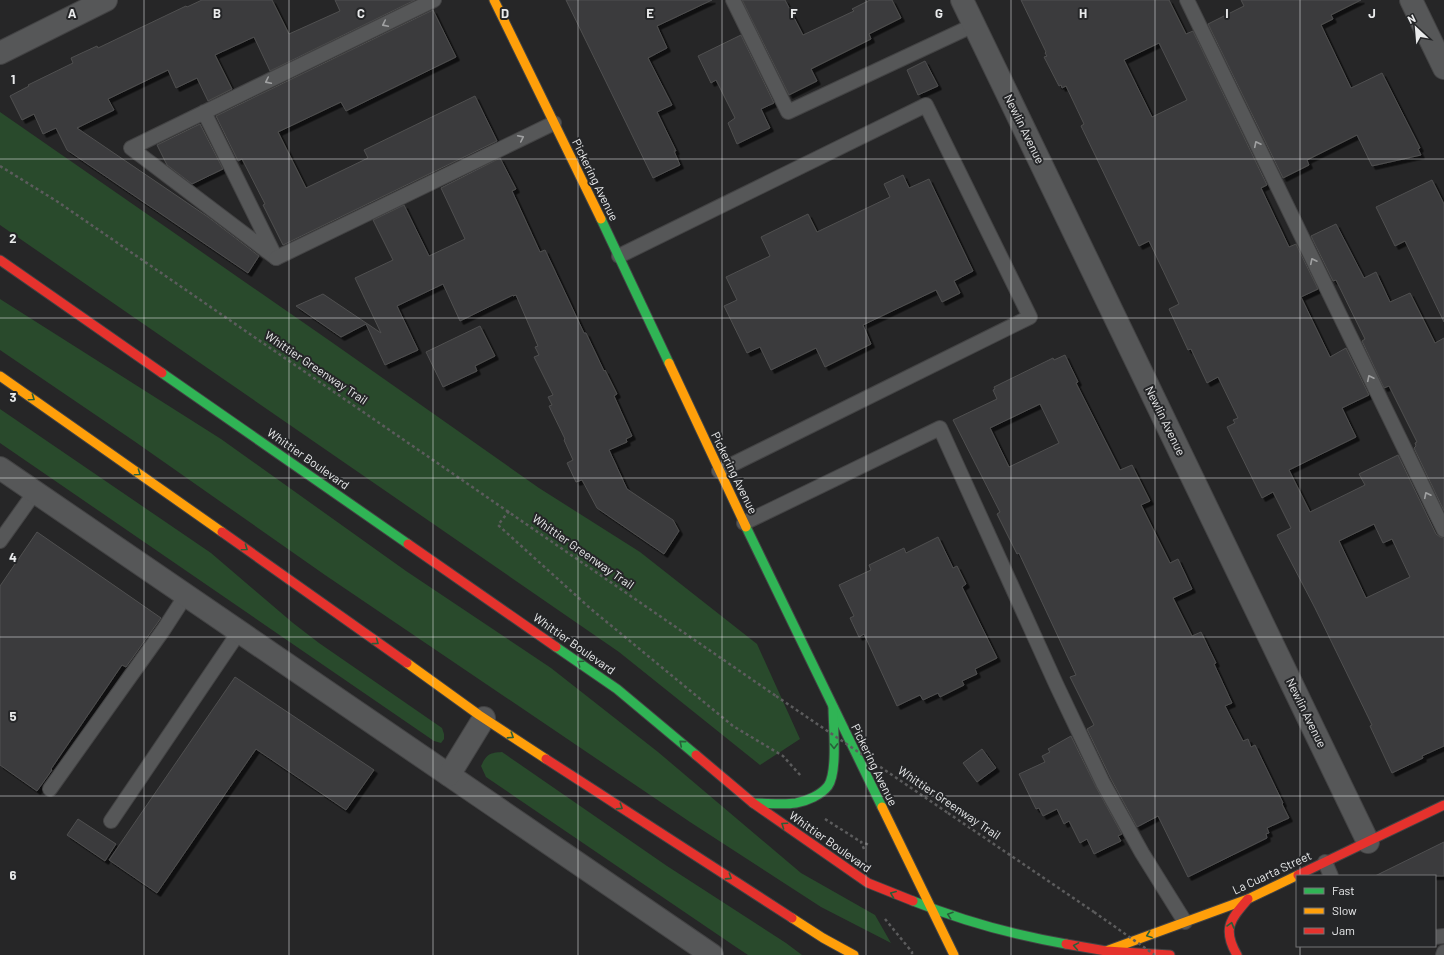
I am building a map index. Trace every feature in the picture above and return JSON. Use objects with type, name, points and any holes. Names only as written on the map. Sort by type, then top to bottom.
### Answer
[{"type":"main road","name":"Pickering Avenue","points":[[494,0],[619,256],[744,523],[954,955]]},
{"type":"main road","name":"Whittier Boulevard","points":[[0,260],[617,689],[753,803],[868,883],[930,908],[974,923],[1027,937],[1106,951],[1170,955]]},
{"type":"main road","points":[[0,376],[484,718],[823,938],[854,955]]},
{"type":"main road","points":[[753,803],[796,803],[814,797],[822,792],[828,785],[834,769],[833,707]]},
{"type":"main road","name":"La Cuarta Street","points":[[1298,875],[1444,805]]},
{"type":"main road","name":"La Cuarta Street","points":[[1106,951],[1248,899],[1296,876]]},
{"type":"main road","points":[[1237,955],[1230,941],[1228,930],[1232,920],[1248,899]]},
{"type":"main road","points":[[823,938],[828,950]]},
{"type":"street","points":[[0,53],[106,0]]},
{"type":"street","name":"Newlin Avenue","points":[[962,0],[1368,842]]},
{"type":"street","points":[[1411,0],[1444,68]]},
{"type":"street","points":[[0,468],[712,955]]},
{"type":"street","points":[[449,775],[484,718]]},
{"type":"lane","points":[[276,258],[131,148],[434,0]]},
{"type":"lane","points":[[733,0],[788,112],[974,25]]},
{"type":"lane","points":[[1187,0],[1444,530]]},
{"type":"lane","points":[[619,256],[926,105],[1030,317],[719,471]]},
{"type":"lane","points":[[204,112],[276,258]]},
{"type":"lane","points":[[276,258],[554,123]]},
{"type":"lane","points":[[744,523],[940,428],[1056,684],[1103,783],[1142,853],[1185,922]]},
{"type":"lane","points":[[0,541],[35,492]]},
{"type":"lane","points":[[50,788],[164,629],[186,595]]},
{"type":"lane","points":[[111,821],[239,632]]},
{"type":"lane","points":[[1325,862],[1331,875]]},
{"type":"path","name":"Whittier Greenway Trail","points":[[0,166],[58,202],[1155,955]]},
{"type":"path","points":[[508,511],[498,525],[591,609],[733,726],[783,756],[805,780]]},
{"type":"path","points":[[819,815],[862,842],[870,844]]},
{"type":"path","points":[[862,842],[864,852]]},
{"type":"path","points":[[885,919],[912,952],[912,955]]},
{"type":"green space","points":[[0,112],[539,488],[640,552],[757,644],[800,739],[760,765],[619,652],[0,225]]},
{"type":"green space","points":[[0,299],[221,439],[406,571],[551,668],[658,752],[801,873],[875,915],[891,943],[821,907],[690,822],[325,575],[134,441],[0,350]]},
{"type":"green space","points":[[0,409],[211,553],[293,623],[319,643],[442,728],[444,739],[441,743],[434,741],[0,443]]},
{"type":"green space","points":[[502,752],[667,866],[786,943],[802,955],[748,955],[733,945],[486,777],[481,766],[485,759],[491,754]]},
{"type":"building","points":[[202,0],[272,0],[289,34],[340,11],[335,0],[415,0],[270,71],[254,37],[215,55],[232,89],[208,101],[197,78],[176,88],[168,70],[108,99],[114,110],[77,128],[208,217],[259,256],[248,273],[67,150],[56,128],[43,134],[34,114],[22,120],[10,96],[29,86],[28,85],[73,63],[71,58],[97,46],[98,48],[186,6],[187,7]]},
{"type":"building","points":[[566,0],[712,0],[657,26],[667,48],[648,58],[672,105],[657,112],[676,151],[674,151],[680,165],[653,178]]},
{"type":"building","points":[[742,0],[785,0],[803,35],[854,11],[852,9],[870,0],[892,0],[901,18],[869,34],[871,39],[811,69],[817,81],[789,95]]},
{"type":"building","points":[[1021,0],[1169,0],[1186,34],[1193,31],[1267,185],[1261,188],[1289,247],[1296,244],[1318,289],[1301,297],[1330,357],[1346,348],[1369,395],[1342,408],[1356,437],[1289,470],[1310,512],[1365,485],[1359,474],[1398,455],[1436,534],[1444,538],[1444,746],[1422,756],[1423,758],[1392,773],[1370,726],[1372,725],[1315,608],[1277,535],[1291,528],[1273,492],[1262,498],[1227,427],[1235,423],[1233,420],[1238,418],[1218,377],[1207,383],[1191,349],[1188,350],[1169,309],[1179,304],[1149,241],[1139,246],[1081,126],[1084,124],[1066,86],[1062,88],[1061,85],[1059,86],[1044,57],[1047,56],[1045,53],[1046,52]],"holes":[[[1159,43],[1187,100],[1152,117],[1124,60]],[[1374,524],[1383,543],[1392,539],[1410,577],[1366,598],[1339,541]]]},
{"type":"building","points":[[1241,0],[1361,0],[1331,15],[1333,19],[1321,25],[1351,88],[1382,73],[1420,148],[1418,149],[1421,155],[1372,166],[1357,135],[1307,160],[1309,165],[1283,178],[1208,24],[1244,6]]},
{"type":"building","points":[[433,10],[456,57],[346,111],[341,102],[278,132],[306,188],[368,158],[364,150],[475,96],[497,141],[283,245],[263,205],[265,204],[242,159],[238,161],[216,116]]},
{"type":"building","points":[[741,35],[774,103],[761,109],[770,128],[737,144],[728,123],[735,118],[716,80],[711,83],[698,56]]},
{"type":"building","points":[[925,61],[938,86],[918,95],[907,70]]},
{"type":"building","points":[[200,124],[223,169],[192,184],[167,165],[157,145]]},
{"type":"building","points":[[500,158],[516,189],[512,191],[540,252],[545,250],[584,333],[586,333],[617,394],[614,396],[632,436],[626,439],[627,442],[609,450],[627,489],[673,520],[679,531],[664,554],[597,508],[582,480],[576,482],[567,463],[573,460],[564,440],[565,439],[549,406],[552,405],[548,397],[553,395],[534,357],[539,355],[535,347],[538,346],[516,295],[513,295],[460,321],[443,284],[397,306],[418,350],[385,365],[366,324],[341,337],[296,306],[323,294],[381,333],[355,278],[393,260],[373,220],[404,205],[429,256],[465,239],[441,188]]},
{"type":"building","points":[[903,175],[909,188],[929,179],[973,271],[954,281],[960,293],[942,302],[936,290],[863,325],[871,344],[825,367],[816,348],[771,370],[760,347],[747,353],[724,306],[737,300],[726,277],[770,256],[761,237],[808,214],[817,232],[890,197],[884,184]]},
{"type":"building","points":[[1432,180],[1444,204],[1444,322],[1405,241],[1395,246],[1376,207]]},
{"type":"building","points":[[1336,224],[1364,278],[1376,272],[1390,302],[1410,293],[1435,343],[1444,338],[1444,511],[1414,448],[1416,446],[1415,443],[1417,442],[1389,386],[1384,388],[1362,341],[1365,339],[1336,280],[1333,281],[1311,236]]},
{"type":"building","points":[[480,326],[495,356],[475,366],[477,371],[443,387],[426,352]]},
{"type":"building","points":[[1065,355],[1078,382],[1076,383],[1120,470],[1132,465],[1150,501],[1141,505],[1170,563],[1178,559],[1192,589],[1173,598],[1192,636],[1201,632],[1216,663],[1214,664],[1232,703],[1225,706],[1243,741],[1248,739],[1251,747],[1255,745],[1289,818],[1267,828],[1269,833],[1266,834],[1267,838],[1188,877],[1158,816],[1137,827],[1111,779],[1087,729],[1094,725],[1070,677],[1076,675],[1019,553],[1017,554],[997,514],[1000,512],[953,420],[997,399],[993,390],[995,389],[994,387],[1053,358],[1054,360]],"holes":[[[1040,404],[1059,443],[1009,467],[990,428]]]},
{"type":"building","points":[[37,532],[161,618],[126,667],[122,665],[37,791],[0,765],[0,586]]},
{"type":"building","points":[[938,537],[953,568],[957,566],[966,584],[962,587],[997,658],[975,669],[977,674],[962,681],[964,685],[940,697],[938,693],[923,700],[920,695],[897,706],[864,634],[859,637],[850,618],[854,616],[839,585],[871,570],[869,565],[904,548],[906,553]]},
{"type":"building","points":[[235,677],[374,770],[346,810],[256,749],[157,893],[109,860]]},
{"type":"building","points":[[1071,736],[1096,787],[1122,834],[1118,836],[1121,841],[1094,854],[1087,839],[1080,843],[1069,821],[1064,824],[1057,809],[1043,816],[1039,808],[1036,809],[1019,774],[1045,762],[1042,756],[1050,752],[1048,749]]},
{"type":"building","points":[[982,749],[996,768],[977,782],[963,763]]},
{"type":"building","points":[[78,819],[116,844],[105,861],[67,835]]},
{"type":"building","points":[[1444,842],[1444,876],[1377,875]]},
{"type":"traffic: fast","points":[[601,219],[669,363]]},
{"type":"traffic: fast","points":[[162,373],[408,544]]},
{"type":"traffic: fast","points":[[746,527],[882,807]]},
{"type":"traffic: fast","points":[[556,647],[617,689],[696,755]]},
{"type":"traffic: fast","points":[[753,803],[796,803],[818,795],[828,786],[831,779],[834,760],[833,707]]},
{"type":"traffic: fast","points":[[913,901],[989,927],[1066,944]]},
{"type":"traffic: slow","points":[[494,0],[601,219]]},
{"type":"traffic: slow","points":[[669,363],[746,527]]},
{"type":"traffic: slow","points":[[0,376],[222,532]]},
{"type":"traffic: slow","points":[[407,663],[479,715],[546,759]]},
{"type":"traffic: slow","points":[[882,807],[954,955]]},
{"type":"traffic: slow","points":[[1106,951],[1248,899],[1296,876]]},
{"type":"traffic: slow","points":[[792,918],[823,938],[854,955]]},
{"type":"traffic: jam","points":[[0,260],[162,373]]},
{"type":"traffic: jam","points":[[222,532],[407,663]]},
{"type":"traffic: jam","points":[[408,544],[556,647]]},
{"type":"traffic: jam","points":[[696,755],[753,803],[868,883],[913,901]]},
{"type":"traffic: jam","points":[[546,759],[792,918]]},
{"type":"traffic: jam","points":[[1298,875],[1444,805]]},
{"type":"traffic: jam","points":[[1237,955],[1230,938],[1230,925],[1248,899]]},
{"type":"traffic: jam","points":[[1066,944],[1106,951],[1170,955]]}]
